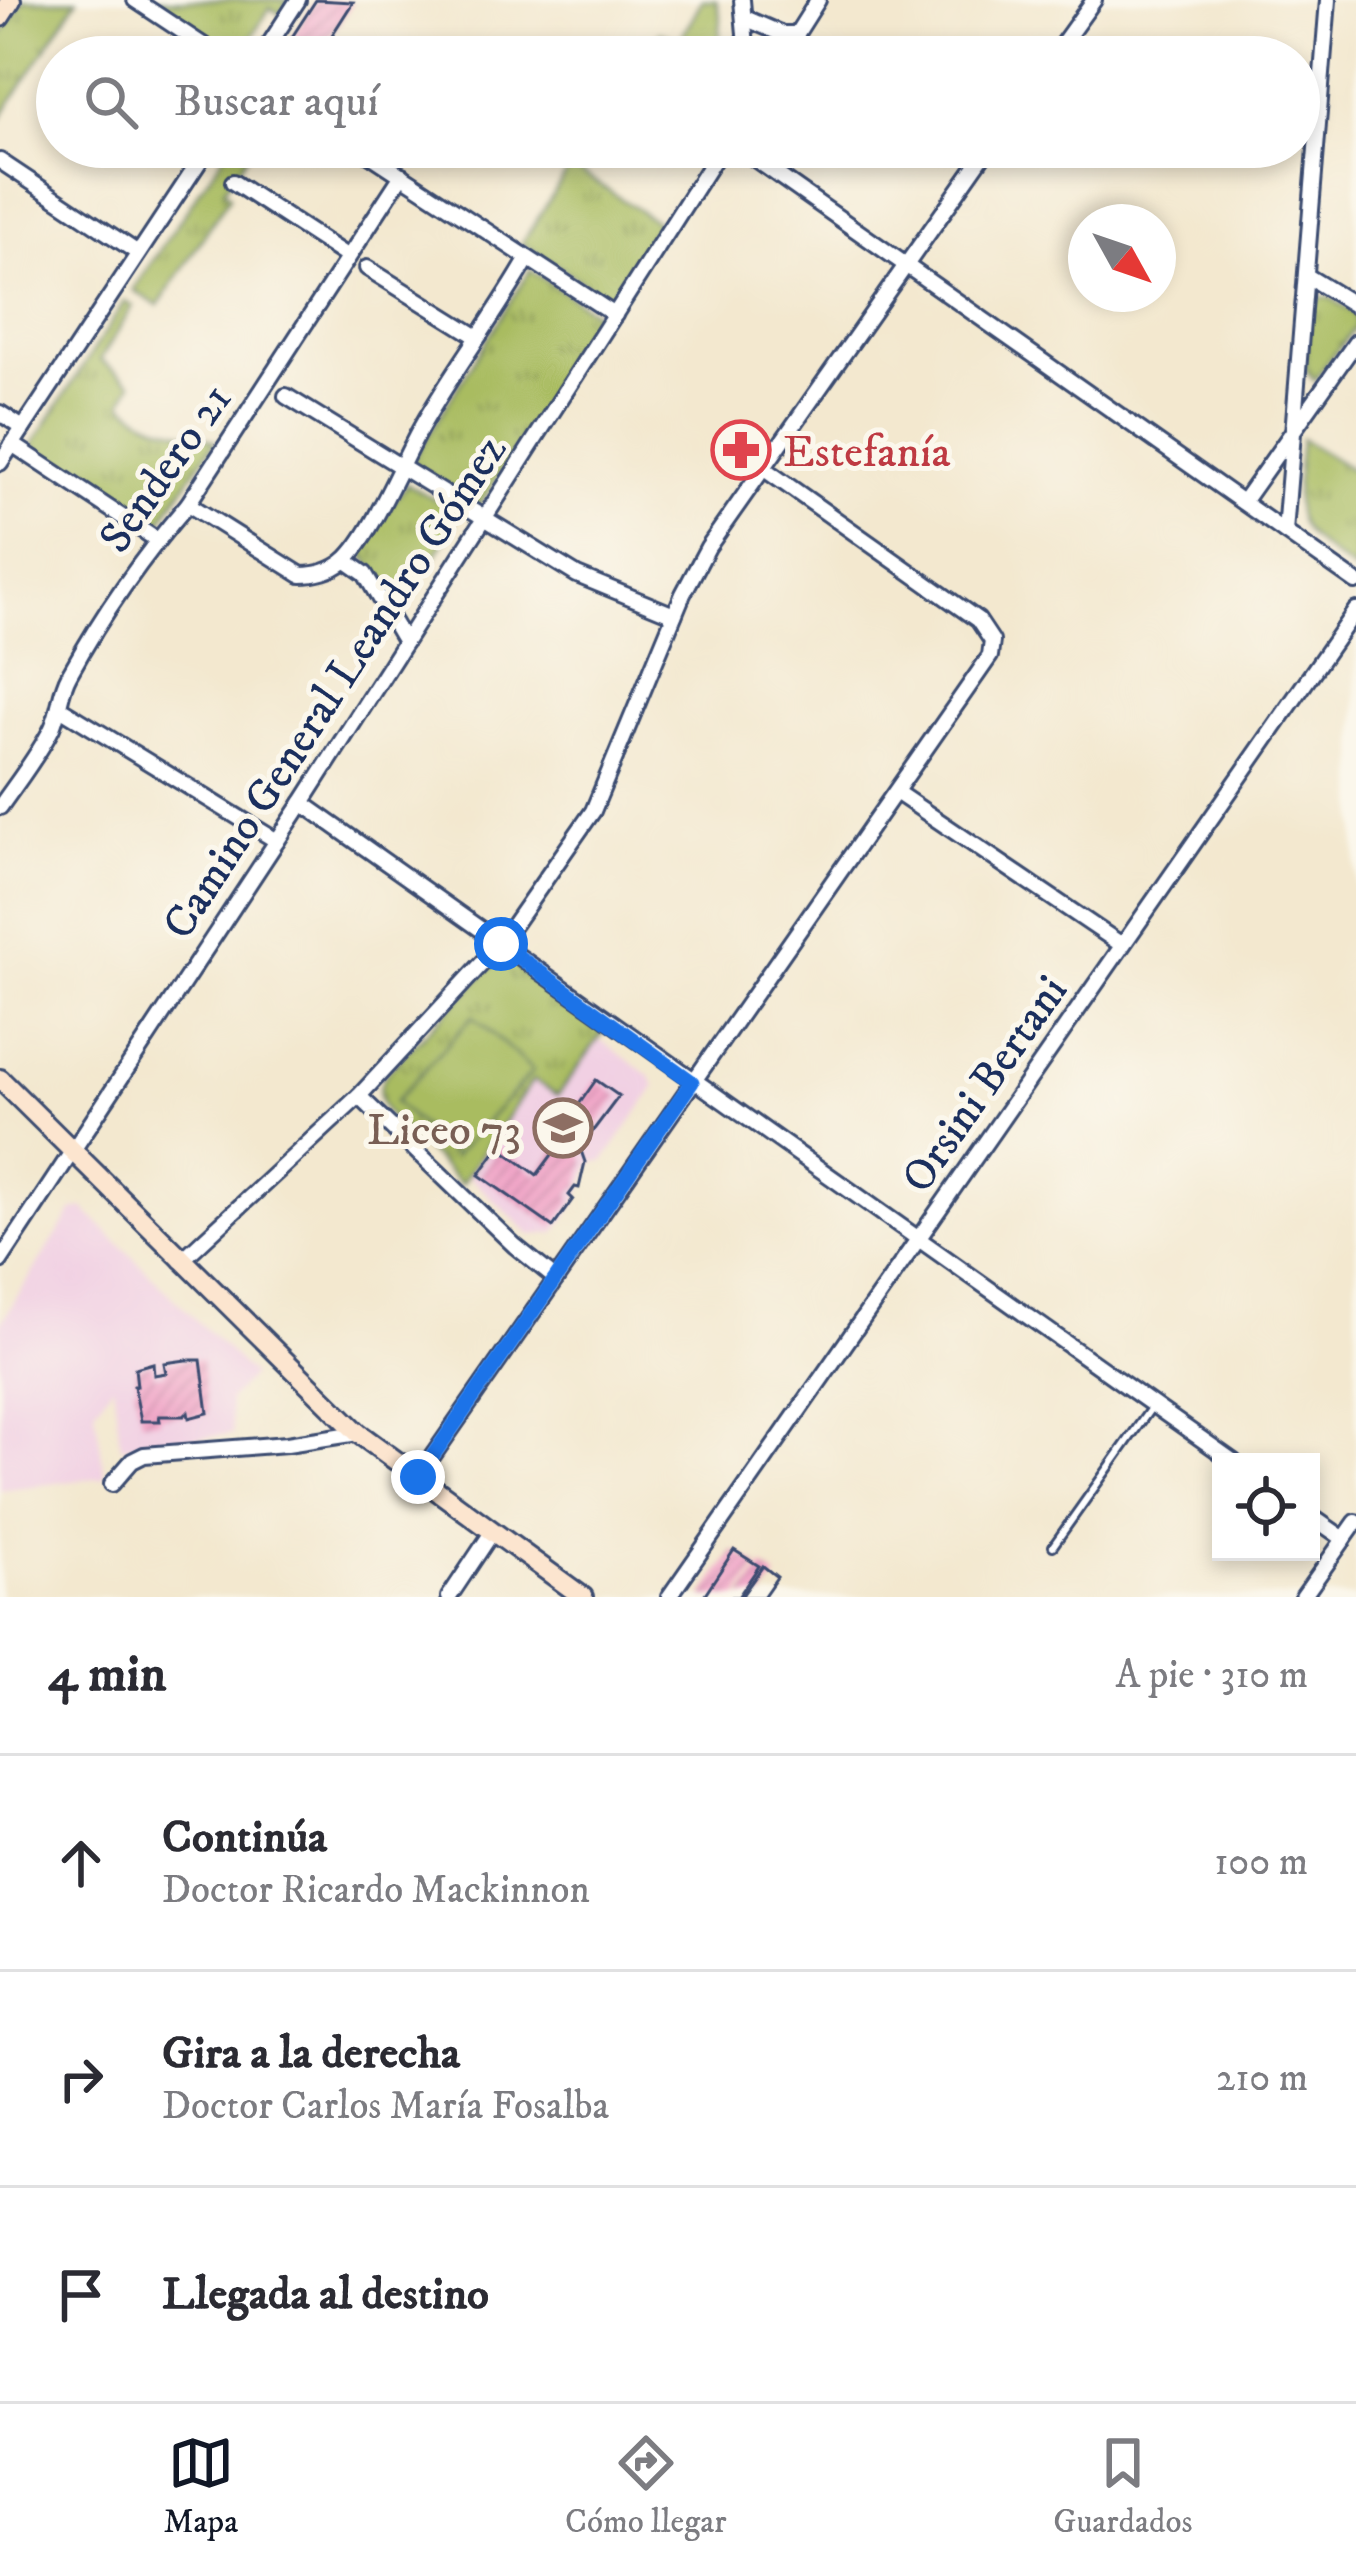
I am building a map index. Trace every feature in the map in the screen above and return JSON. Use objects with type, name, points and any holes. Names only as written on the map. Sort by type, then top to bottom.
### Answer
[{"type":"main road","points":[[0,16],[11,0]]},
{"type":"main road","points":[[0,1079],[358,1433],[583,1597]]},
{"type":"street","points":[[135,0],[189,36]]},
{"type":"street","points":[[275,36],[298,0]]},
{"type":"street","points":[[742,0],[746,36]]},
{"type":"street","points":[[746,18],[782,34],[797,34],[818,0]]},
{"type":"street","points":[[1068,36],[1094,0]]},
{"type":"street","points":[[1320,105],[1328,0]]},
{"type":"street","points":[[0,161],[139,254]]},
{"type":"street","points":[[0,463],[195,168]]},
{"type":"street","points":[[391,168],[615,314]]},
{"type":"street","name":"Camino General Leandro Gómez","points":[[0,1262],[302,803],[709,168]]},
{"type":"street","points":[[767,168],[1356,581]]},
{"type":"street","points":[[181,1261],[359,1096],[501,944],[592,811],[674,615],[709,547],[974,168]]},
{"type":"street","points":[[1285,532],[1315,168]]},
{"type":"street","name":"Sendero 21","points":[[0,807],[46,740],[67,679],[157,540],[188,504],[402,175]]},
{"type":"street","points":[[233,182],[348,257]]},
{"type":"street","points":[[188,504],[301,575],[328,570],[345,560],[476,336],[527,260]]},
{"type":"street","points":[[367,268],[476,336]]},
{"type":"street","points":[[1307,276],[1356,306]]},
{"type":"street","points":[[1243,502],[1356,342]]},
{"type":"street","points":[[286,396],[577,575],[674,615]]},
{"type":"street","points":[[0,413],[23,428]]},
{"type":"street","points":[[12,444],[157,540]]},
{"type":"street","points":[[418,1477],[990,656],[992,641],[978,620],[763,468]]},
{"type":"street","points":[[345,560],[365,574],[405,642]]},
{"type":"street","name":"Orsini Bertani","points":[[669,1597],[1356,610]]},
{"type":"street","points":[[60,708],[277,841]]},
{"type":"street","points":[[896,792],[1122,945]]},
{"type":"street","points":[[302,803],[1221,1453]]},
{"type":"street","points":[[359,1096],[515,1246],[556,1279]]},
{"type":"street","points":[[112,1484],[132,1461],[144,1455],[358,1433]]},
{"type":"street","points":[[1320,1522],[1343,1539]]},
{"type":"street","points":[[1303,1597],[1356,1524]]},
{"type":"street","points":[[449,1597],[493,1531]]},
{"type":"lane","points":[[1052,1546],[1153,1405]]},
{"type":"shaded area","name":"Liceo 73","points":[[599,1039],[649,1075],[656,1086],[604,1161],[592,1162],[576,1204],[555,1233],[531,1235],[466,1174],[534,1079],[558,1094]]},
{"type":"shaded area","points":[[83,1208],[252,1375],[229,1400],[233,1434],[121,1447],[113,1384],[95,1410],[105,1477],[0,1490],[0,1324],[72,1211]]},
{"type":"green space","points":[[24,0],[77,0],[54,36],[36,36],[36,63],[0,119],[0,38]]},
{"type":"green space","points":[[152,0],[289,0],[280,14],[270,8],[252,36],[206,36]]},
{"type":"green space","points":[[702,0],[716,0],[720,36],[682,36]]},
{"type":"green space","points":[[215,168],[239,168],[224,190],[230,196],[158,306],[133,290]]},
{"type":"green space","points":[[570,168],[658,223],[609,299],[522,243]]},
{"type":"green space","points":[[530,270],[600,316],[480,505],[411,463]]},
{"type":"green space","points":[[1321,297],[1354,313],[1356,326],[1314,380],[1305,369],[1311,304]]},
{"type":"green space","points":[[125,301],[133,306],[100,360],[132,383],[123,403],[156,424],[215,441],[157,527],[32,446]]},
{"type":"green space","points":[[1301,439],[1356,472],[1356,572],[1316,542],[1298,519]]},
{"type":"green space","points":[[407,484],[459,512],[436,556],[392,594],[359,549]]},
{"type":"green space","points":[[503,955],[605,1030],[558,1095],[533,1080],[461,1184],[387,1113],[380,1087],[388,1071]]},
{"type":"green space","points":[[473,1016],[533,1071],[454,1156],[395,1102]]},
{"type":"building","points":[[316,0],[353,2],[331,36],[293,36]]},
{"type":"building","points":[[596,1080],[619,1096],[580,1148],[585,1162],[579,1188],[569,1195],[573,1199],[553,1227],[479,1175],[499,1147],[537,1175],[560,1144],[554,1140]]},
{"type":"building","points":[[201,1360],[208,1413],[141,1421],[135,1368],[153,1363],[154,1375],[166,1373],[164,1363]]},
{"type":"building","points":[[734,1550],[759,1566],[738,1597],[703,1597]]},
{"type":"building","points":[[763,1566],[777,1577],[763,1597],[741,1597]]},
{"type":"place","name":"Estefanía","points":[[741,450]]},
{"type":"place","name":"Liceo 73","points":[[563,1128]]},
{"type":"route","points":[[418,1477],[692,1082],[501,944]]}]
